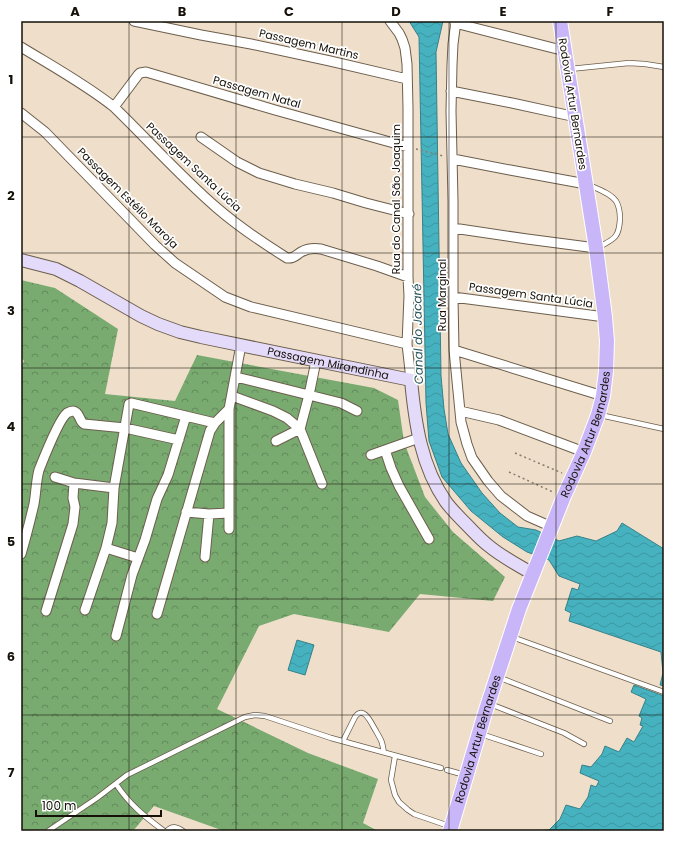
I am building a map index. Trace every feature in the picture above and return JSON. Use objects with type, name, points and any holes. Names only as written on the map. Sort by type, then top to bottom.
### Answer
[{"type":"main road","name":"Rodovia Artur Bernardes","points":[[451,829],[488,703],[519,609],[564,496],[584,452],[598,415],[603,396],[607,342],[605,317],[596,248],[560,21]]},
{"type":"street","name":"Passagem Martins","points":[[134,21],[251,44],[407,79]]},
{"type":"street","name":"Rua do Canal São Joaquim","points":[[390,21],[399,33],[405,48],[407,64],[410,148],[408,214],[409,296],[407,344],[411,380]]},
{"type":"street","points":[[455,22],[565,51]]},
{"type":"street","name":"Rua Marginal","points":[[455,22],[451,91],[450,158],[453,228],[454,350],[461,422],[472,458],[488,481],[501,496],[527,516],[551,529]]},
{"type":"street","name":"Passagem Santa Lúcia","points":[[21,47],[105,99],[217,208],[246,231],[287,258],[292,258],[307,249],[321,249],[408,277]]},
{"type":"street","name":"Passagem Natal","points":[[114,107],[138,74],[146,72],[410,148]]},
{"type":"street","points":[[451,91],[576,117]]},
{"type":"street","name":"Passagem Estélio Maroja","points":[[21,113],[45,132],[155,245],[175,263],[225,298],[251,307],[407,344]]},
{"type":"street","points":[[201,136],[237,162],[259,173],[408,214]]},
{"type":"street","points":[[450,158],[586,184]]},
{"type":"street","points":[[453,228],[596,248]]},
{"type":"street","name":"Passagem Mirandinha","points":[[21,259],[56,269],[86,284],[141,316],[180,332],[411,380]]},
{"type":"street","name":"Passagem Santa Lúcia","points":[[453,297],[605,317]]},
{"type":"street","points":[[229,529],[229,409],[241,345]]},
{"type":"street","points":[[454,350],[603,396]]},
{"type":"street","points":[[276,441],[300,429],[316,361]]},
{"type":"street","points":[[236,377],[340,403],[356,411]]},
{"type":"street","points":[[411,380],[414,412],[419,438],[430,472],[447,502],[456,514],[487,545],[534,570]]},
{"type":"street","points":[[232,396],[273,411],[287,418],[300,429],[322,484]]},
{"type":"street","points":[[85,610],[106,548],[112,523],[114,488],[129,404],[131,403],[215,423]]},
{"type":"street","points":[[156,614],[210,431],[215,423],[229,409]]},
{"type":"street","points":[[21,554],[28,531],[39,471],[53,438],[66,414],[74,411],[78,414],[81,422],[84,424],[125,428],[179,440]]},
{"type":"street","points":[[460,411],[498,420],[584,452]]},
{"type":"street","points":[[116,636],[132,575],[146,540],[157,499],[168,475],[186,416]]},
{"type":"street","points":[[371,455],[419,438]]},
{"type":"street","points":[[385,450],[399,486],[429,539]]},
{"type":"street","points":[[55,478],[74,483],[114,488]]},
{"type":"street","points":[[46,612],[73,524],[74,483]]},
{"type":"street","points":[[186,512],[209,514],[229,513]]},
{"type":"street","points":[[205,557],[209,514]]},
{"type":"street","points":[[106,548],[138,558]]},
{"type":"lane","points":[[568,69],[629,63],[664,67]]},
{"type":"lane","points":[[586,184],[609,195],[616,202],[620,215],[619,231],[614,238],[596,248]]},
{"type":"lane","points":[[598,415],[664,429]]},
{"type":"lane","points":[[510,636],[664,692]]},
{"type":"lane","points":[[497,676],[610,720]]},
{"type":"lane","points":[[488,703],[564,733],[584,744]]},
{"type":"lane","points":[[344,741],[357,714],[363,713],[369,719],[382,744],[384,752]]},
{"type":"lane","points":[[48,831],[97,798],[127,775],[246,717],[255,715],[265,716],[344,741],[440,768]]},
{"type":"lane","points":[[479,733],[541,754]]},
{"type":"lane","points":[[395,756],[391,780],[395,795],[399,802],[414,814],[451,829]]},
{"type":"lane","points":[[447,770],[467,776]]},
{"type":"lane","points":[[116,784],[124,797],[138,811],[164,831]]},
{"type":"lane","points":[[167,831],[172,827],[176,827],[183,831]]},
{"type":"path","points":[[410,148],[450,158]]},
{"type":"path","points":[[515,452],[573,477]]},
{"type":"path","points":[[509,472],[564,496]]},
{"type":"green space","points":[[21,280],[55,288],[118,329],[105,394],[175,401],[197,355],[374,388],[398,400],[404,442],[425,497],[453,532],[505,577],[493,601],[420,594],[389,632],[294,614],[259,626],[217,709],[308,753],[378,779],[363,823],[378,831],[224,831],[154,806],[133,831],[21,831],[21,367],[24,361],[21,357]]},
{"type":"water","points":[[409,21],[443,21],[436,52],[441,376],[448,434],[461,463],[482,493],[500,513],[518,527],[536,530],[559,541],[577,536],[596,541],[617,531],[622,523],[664,549],[664,686],[660,685],[663,673],[661,652],[569,621],[571,613],[565,610],[572,588],[578,590],[580,584],[559,576],[549,560],[527,552],[503,537],[471,511],[442,477],[429,441],[426,403],[419,37]]},
{"type":"water","points":[[297,640],[314,645],[305,675],[288,670]]},
{"type":"water","points":[[634,685],[664,696],[664,831],[533,831],[549,830],[560,819],[566,805],[580,809],[588,797],[591,785],[596,787],[599,781],[580,773],[582,765],[591,767],[602,754],[605,746],[619,752],[627,738],[634,742],[643,726],[640,725],[642,718],[639,716],[646,699],[631,692]]},
{"type":"water label","name":"Canal do Jacaré","points":[[418,334]]}]
